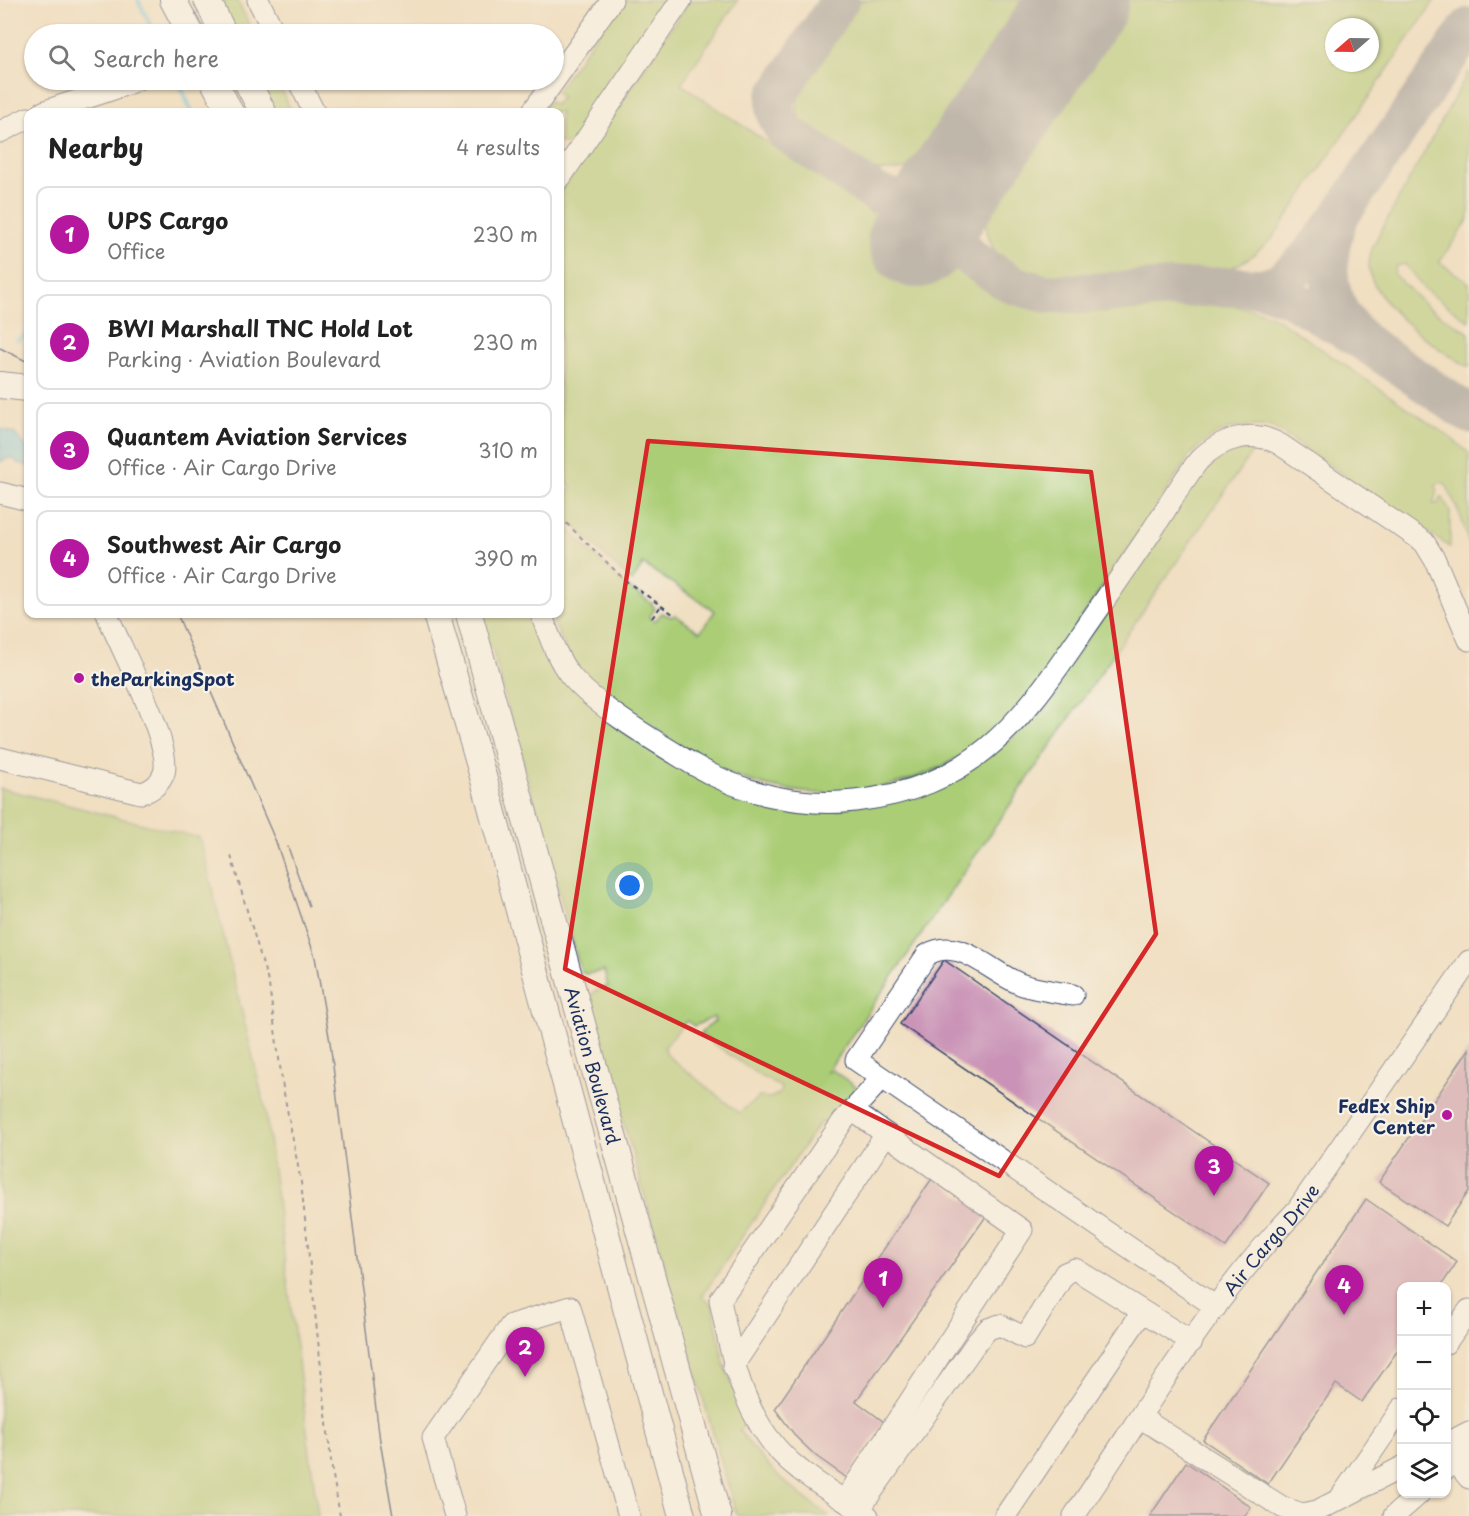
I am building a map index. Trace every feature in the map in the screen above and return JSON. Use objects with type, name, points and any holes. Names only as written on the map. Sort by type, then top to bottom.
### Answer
[{"type":"main road","points":[[173,0],[186,24]]},
{"type":"main road","points":[[207,0],[219,24]]},
{"type":"main road","points":[[216,90],[223,108]]},
{"type":"main road","points":[[218,90],[228,108]]},
{"type":"main road","points":[[251,90],[261,108]]},
{"type":"main road","points":[[0,385],[24,388]]},
{"type":"main road","name":"Aviation Boulevard","points":[[437,618],[487,791],[682,1516]]},
{"type":"main road","name":"Aviation Boulevard","points":[[470,618],[718,1511]]},
{"type":"street","points":[[258,0],[270,24]]},
{"type":"street","points":[[564,67],[612,0]]},
{"type":"street","points":[[564,172],[681,0]]},
{"type":"street","points":[[55,108],[115,90]]},
{"type":"street","points":[[303,90],[312,108]]},
{"type":"street","points":[[535,108],[548,90]]},
{"type":"street","points":[[0,132],[24,120]]},
{"type":"street","points":[[543,618],[563,663],[583,688],[663,744],[718,778],[767,795],[806,801],[844,802],[897,793],[956,770],[986,749],[1017,722],[1063,661],[1199,460],[1224,442],[1240,437],[1257,436],[1281,445],[1424,542],[1435,560],[1469,640]]},
{"type":"street","points":[[0,493],[24,499]]},
{"type":"street","points":[[0,758],[141,794],[152,790],[164,773],[164,757],[151,715],[109,618]]},
{"type":"street","points":[[1073,995],[1016,982],[963,951],[935,949],[927,955],[856,1060],[1216,1307]]},
{"type":"street","name":"Air Cargo Drive","points":[[1074,1516],[1216,1307],[1265,1243],[1297,1210],[1469,961]]},
{"type":"street","points":[[857,1509],[799,1469],[770,1441],[752,1415],[733,1366],[720,1300],[853,1111],[882,1078]]},
{"type":"street","points":[[853,1111],[1022,1230],[857,1509]]},
{"type":"street","points":[[733,1366],[886,1134]]},
{"type":"street","points":[[857,1509],[988,1329],[1000,1325],[1025,1338],[1065,1273],[1075,1269],[1192,1342]]},
{"type":"street","points":[[454,1516],[433,1438],[511,1325],[570,1307],[630,1516]]},
{"type":"street","points":[[1450,1336],[1469,1310]]},
{"type":"street","points":[[1005,1516],[1138,1318],[1147,1314]]},
{"type":"street","points":[[1339,1500],[1397,1414]]},
{"type":"street","points":[[1141,1418],[1282,1506],[1302,1515],[1313,1513],[1397,1469]]},
{"type":"street","points":[[1469,1432],[1454,1456],[1469,1478]]},
{"type":"street","points":[[1394,1516],[1414,1498]]},
{"type":"path","points":[[564,521],[626,581],[674,614]]},
{"type":"path","points":[[652,618],[662,606]]},
{"type":"path","points":[[231,856],[269,985],[283,1088],[301,1182],[332,1470],[340,1516]]},
{"type":"highlighted area","points":[[648,441],[1091,472],[1156,934],[999,1176],[565,969]]},
{"type":"green space","points":[[219,0],[237,0],[249,24],[229,24]]},
{"type":"green space","points":[[621,0],[671,0],[572,146],[564,144],[564,108],[544,108],[549,101],[555,105],[562,97],[556,92],[564,90],[564,81]]},
{"type":"green space","points":[[690,0],[738,0],[681,84],[993,295],[1014,304],[1063,312],[1212,305],[1235,306],[1257,310],[1279,320],[1451,438],[1469,453],[1469,544],[1461,517],[1446,484],[1440,482],[1436,486],[1433,504],[1438,504],[1440,497],[1443,498],[1450,511],[1450,547],[1271,426],[1235,427],[1208,439],[1189,457],[1034,689],[1007,720],[980,742],[951,761],[920,776],[887,786],[853,792],[818,793],[784,789],[738,777],[691,753],[596,688],[574,663],[552,618],[564,618],[564,525],[622,583],[651,603],[655,609],[649,617],[655,621],[662,613],[672,617],[675,615],[700,632],[715,611],[643,564],[632,582],[564,516],[564,496],[572,487],[564,479],[564,187]]},
{"type":"green space","points":[[861,0],[1039,0],[935,151],[912,166],[884,171],[864,165],[826,144],[801,121],[797,109],[800,89]]},
{"type":"green space","points":[[1118,0],[1435,0],[1272,239],[1248,259],[1227,270],[1059,279],[1037,277],[1019,271],[1005,262],[994,250],[988,235],[986,219],[989,200],[996,180]]},
{"type":"green space","points":[[1469,71],[1469,219],[1439,262],[1469,283],[1469,321],[1424,289],[1405,264],[1396,266],[1394,274],[1426,306],[1469,333],[1469,367],[1427,339],[1397,314],[1375,287],[1369,264],[1377,238]]},
{"type":"green space","points":[[260,90],[281,90],[290,108],[270,108]]},
{"type":"green space","points":[[1244,449],[1254,449],[827,1072],[832,1070],[859,1089],[828,1126],[820,1122],[702,1296],[713,1306],[724,1365],[748,1423],[739,1430],[780,1477],[829,1516],[737,1516],[588,999],[594,992],[608,986],[604,971],[586,974],[581,972],[492,648],[487,641],[480,618],[534,618],[547,653],[684,769],[838,810],[1011,739],[1034,715],[1203,472],[1219,458]],"holes":[[[714,1017],[715,1021],[702,1031],[701,1035],[762,1077],[781,1087],[780,1093],[770,1098],[759,1097],[739,1113],[667,1055],[664,1048],[684,1023],[687,1021],[694,1026]]]},
{"type":"green space","points":[[0,788],[200,838],[265,1108],[318,1516],[0,1516]]},
{"type":"water","points":[[0,429],[14,433],[24,444],[24,465],[11,457],[0,462]]},
{"type":"building","points":[[944,960],[1269,1183],[1226,1247],[900,1024]]},
{"type":"building","name":"FedEx Ship Center","points":[[1469,1049],[1469,1191],[1445,1226],[1379,1182]]},
{"type":"building","points":[[933,1177],[987,1215],[856,1401],[884,1422],[847,1478],[816,1456],[797,1438],[775,1409]]},
{"type":"building","points":[[1366,1199],[1457,1262],[1444,1282],[1397,1282],[1397,1351],[1362,1402],[1336,1384],[1268,1484],[1203,1440]]},
{"type":"building","points":[[1186,1462],[1251,1507],[1245,1516],[1150,1516]]},
{"type":"waterway","points":[[138,0],[150,24]]},
{"type":"waterway","points":[[182,90],[190,108]]},
{"type":"waterway","points":[[17,340],[24,336]]},
{"type":"taxiway","points":[[840,0],[776,97],[775,108],[781,125],[787,133],[874,192],[884,196],[904,199],[924,198],[953,186]]},
{"type":"taxiway","points":[[1358,335],[1338,309],[1330,280],[1330,249],[1339,217],[1469,27]]},
{"type":"taxiway","points":[[953,186],[952,219],[955,235],[963,249],[973,260],[1014,285],[1047,294],[1232,286],[1264,288],[1293,299],[1366,343],[1469,414]]},
{"type":"taxiway","points":[[1264,288],[1275,284],[1295,270],[1336,221]]},
{"type":"runway","points":[[917,239],[1080,0]]},
{"type":"tram line","points":[[0,348],[24,360]]},
{"type":"tram line","points":[[179,618],[276,842],[315,957],[330,1042],[380,1441],[393,1516]]},
{"type":"tram line","points":[[288,847],[309,906]]},
{"type":"place","name":"theParkingSpot","points":[[79,678]]},
{"type":"place","name":"FedEx Ship Center","points":[[1447,1115]]},
{"type":"place","name":"Quantem Aviation Services","points":[[1214,1196]]},
{"type":"place","name":"UPS Cargo","points":[[883,1308]]},
{"type":"place","name":"Southwest Air Cargo","points":[[1344,1315]]},
{"type":"place","name":"BWI Marshall TNC Hold Lot","points":[[525,1377]]}]
